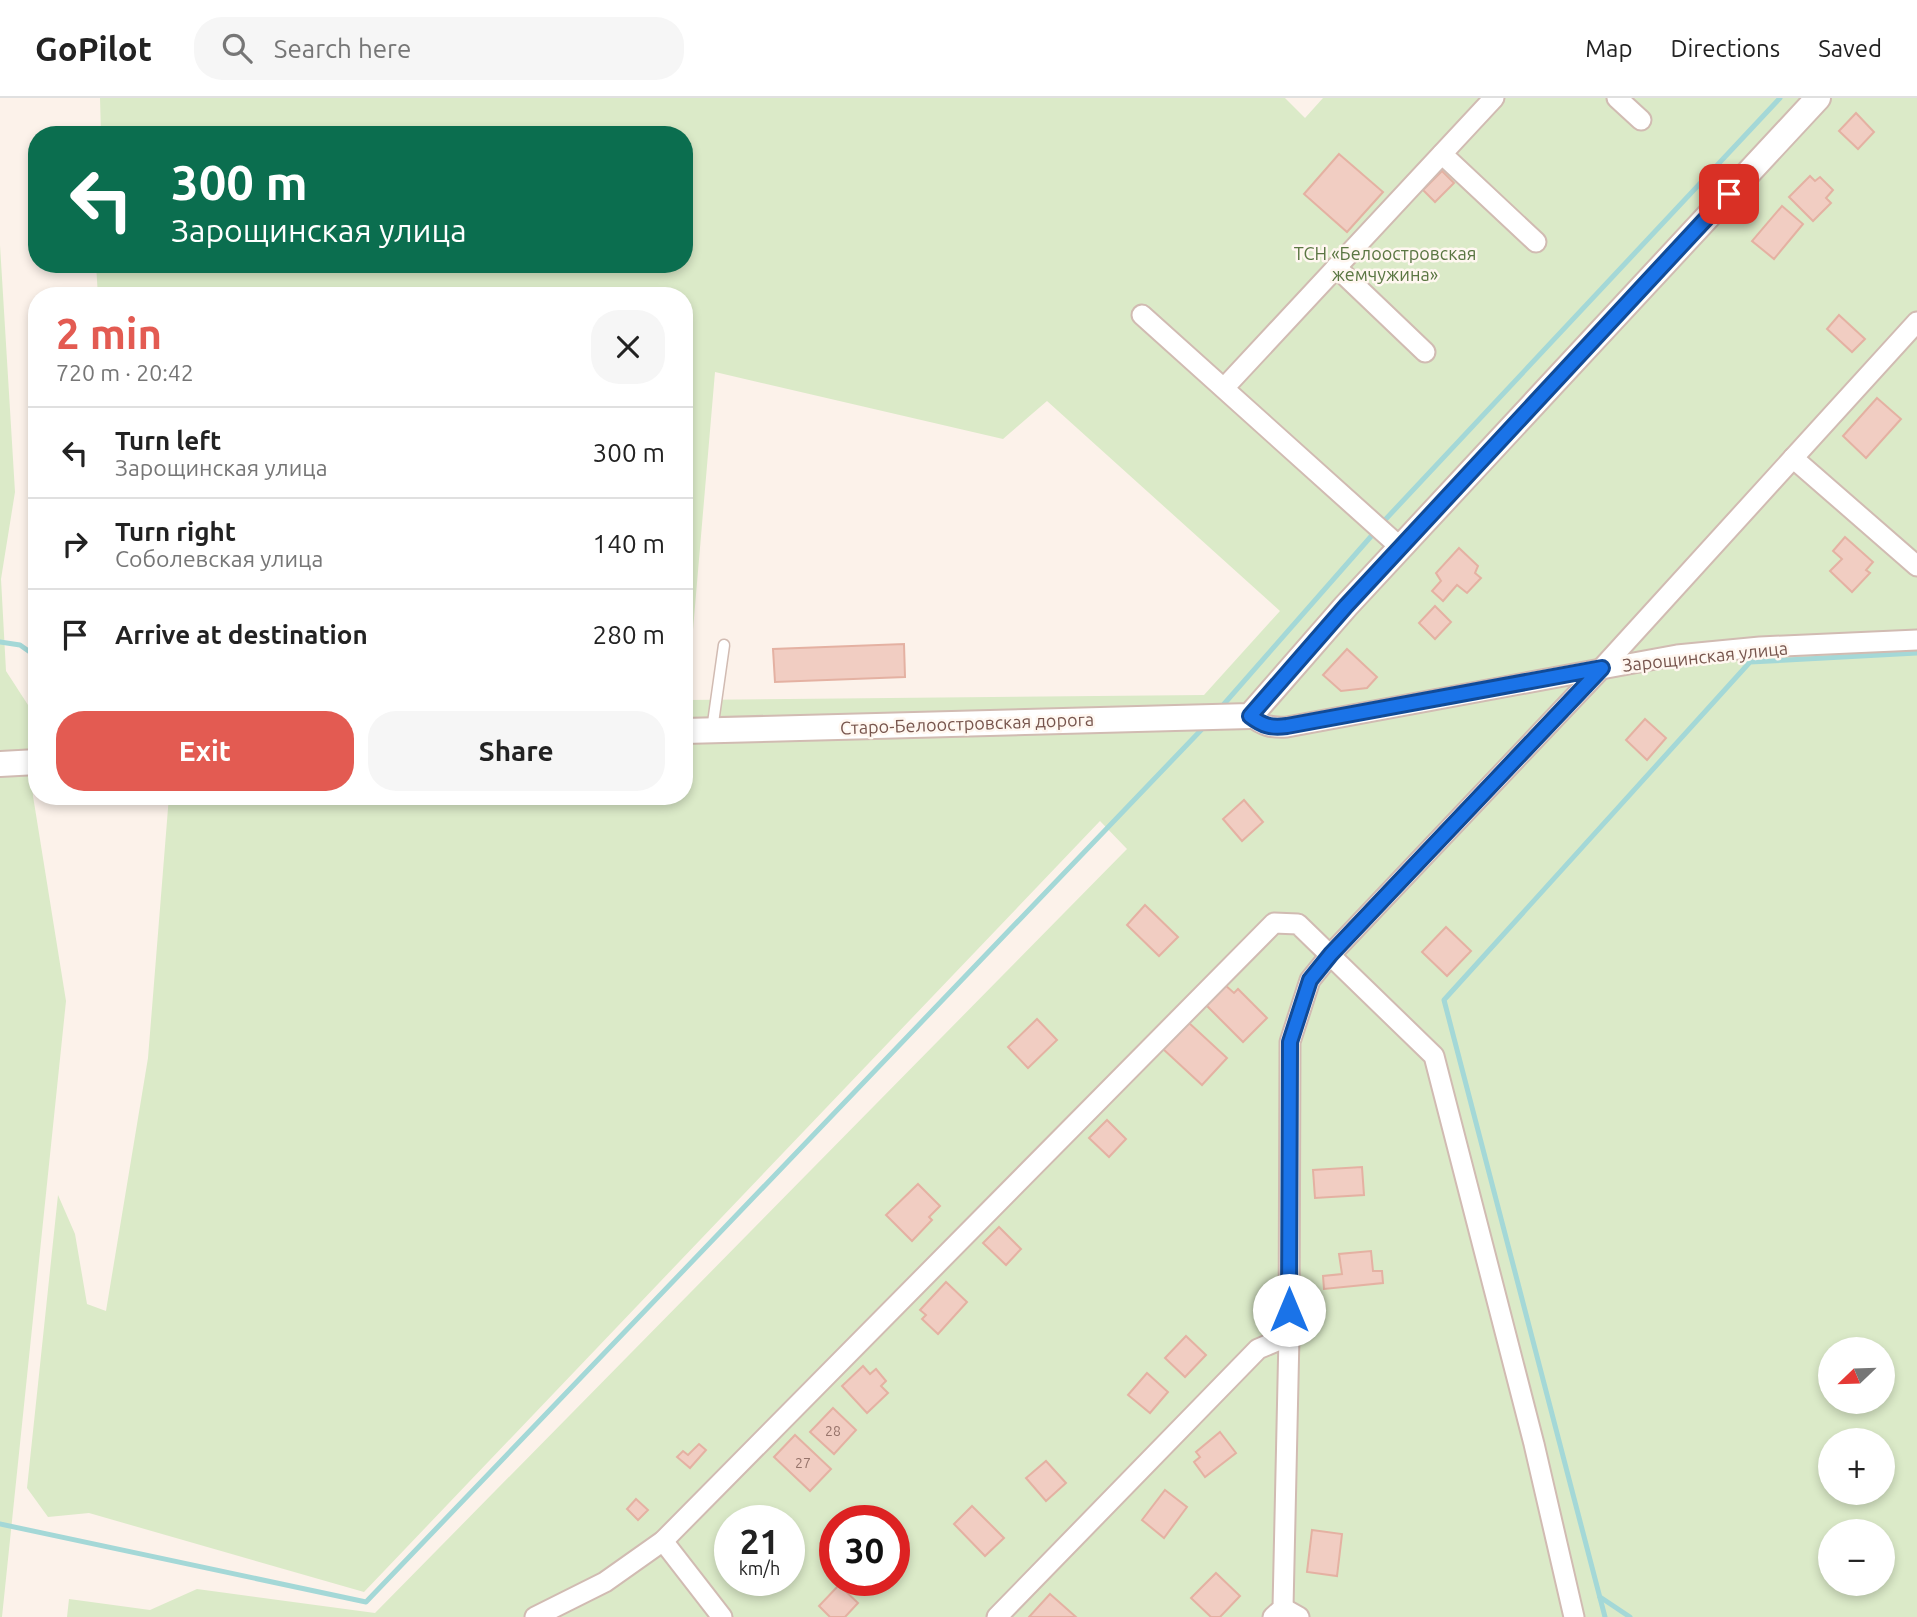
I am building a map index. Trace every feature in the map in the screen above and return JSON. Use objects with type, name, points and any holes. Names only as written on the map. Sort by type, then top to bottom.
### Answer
[{"type":"street","points":[[1224,388],[1494,98]]},
{"type":"street","points":[[1617,98],[1641,120]]},
{"type":"street","points":[[1250,716],[1400,547],[1818,98]]},
{"type":"street","points":[[1442,154],[1536,242]]},
{"type":"street","points":[[1336,267],[1425,352]]},
{"type":"street","points":[[1142,315],[1400,547]]},
{"type":"street","points":[[1285,1614],[1290,1042],[1310,980],[1331,954],[1602,668],[1917,322]]},
{"type":"street","points":[[1793,458],[1917,566]]},
{"type":"street","name":"Зарощинская улица","points":[[1250,716],[1262,725],[1274,728],[1677,655],[1760,647],[1917,640]]},
{"type":"street","name":"Старо-Белоостровская дорога","points":[[693,731],[1250,716]]},
{"type":"street","points":[[0,764],[28,762]]},
{"type":"street","points":[[540,1616],[605,1582],[663,1541],[1274,923],[1298,924],[1434,1056],[1534,1444],[1574,1617]]},
{"type":"street","points":[[997,1617],[1258,1349],[1289,1336]]},
{"type":"street","points":[[663,1541],[722,1617]]},
{"type":"lane","points":[[712,730],[724,645]]},
{"type":"green space","name":"ТСН «Белоостровская жемчужина»","points":[[100,98],[1285,98],[1305,118],[1323,98],[1917,98],[1917,1617],[67,1617],[69,1599],[150,1610],[197,1589],[375,1613],[1127,849],[1100,821],[364,1592],[89,1513],[48,1517],[27,1488],[58,1195],[75,1234],[87,1304],[106,1311],[148,1058],[168,805],[693,805],[693,700],[1204,695],[1280,611],[1047,401],[1003,439],[715,372],[693,630],[693,287],[97,287],[97,273],[693,273],[693,126],[101,126]]},
{"type":"green space","points":[[0,245],[15,492],[1,579],[6,671],[28,705],[28,805],[34,805],[66,1001],[0,1617]]},
{"type":"building","points":[[1856,113],[1874,132],[1858,149],[1839,131]]},
{"type":"building","points":[[1339,154],[1383,192],[1347,232],[1304,194]]},
{"type":"building","points":[[1442,171],[1454,183],[1435,202],[1423,190]]},
{"type":"building","points":[[1810,176],[1815,181],[1820,177],[1833,190],[1826,198],[1831,203],[1813,221],[1789,197]]},
{"type":"building","points":[[1782,206],[1803,224],[1774,259],[1752,241]]},
{"type":"building","points":[[1839,315],[1865,339],[1852,352],[1827,329]]},
{"type":"building","points":[[1877,398],[1901,419],[1866,458],[1843,436]]},
{"type":"building","points":[[1845,537],[1873,562],[1866,570],[1870,573],[1852,592],[1830,571],[1842,559],[1833,551]]},
{"type":"building","points":[[1459,548],[1478,566],[1475,573],[1481,578],[1467,593],[1457,585],[1443,601],[1432,591],[1441,581],[1436,573]]},
{"type":"building","points":[[1435,606],[1451,622],[1435,639],[1419,623]]},
{"type":"building","points":[[904,644],[905,677],[775,682],[773,649]]},
{"type":"building","points":[[1347,649],[1377,677],[1367,688],[1341,691],[1323,675]]},
{"type":"building","points":[[1645,719],[1666,738],[1647,760],[1626,740]]},
{"type":"building","points":[[1244,800],[1263,822],[1242,841],[1223,819]]},
{"type":"building","points":[[1145,905],[1178,937],[1159,956],[1127,925]]},
{"type":"building","points":[[1446,927],[1471,951],[1447,976],[1422,952]]},
{"type":"building","points":[[1225,985],[1234,993],[1238,989],[1267,1018],[1243,1042],[1205,1004]]},
{"type":"building","points":[[1037,1019],[1057,1040],[1028,1068],[1008,1047]]},
{"type":"building","points":[[1188,1022],[1227,1058],[1202,1085],[1163,1049]]},
{"type":"building","points":[[1107,1120],[1126,1139],[1109,1157],[1089,1138]]},
{"type":"building","points":[[1362,1167],[1364,1195],[1315,1198],[1313,1170]]},
{"type":"building","points":[[918,1184],[940,1206],[929,1217],[932,1220],[912,1241],[886,1215]]},
{"type":"building","points":[[999,1227],[1021,1249],[1006,1265],[983,1243]]},
{"type":"building","points":[[1371,1251],[1373,1271],[1382,1271],[1383,1283],[1324,1289],[1323,1276],[1342,1274],[1339,1254]]},
{"type":"building","points":[[946,1282],[967,1302],[938,1334],[922,1319],[926,1315],[920,1310]]},
{"type":"building","points":[[1186,1336],[1206,1355],[1185,1377],[1165,1358]]},
{"type":"building","points":[[863,1366],[870,1374],[876,1369],[886,1381],[881,1386],[888,1393],[867,1413],[842,1386]]},
{"type":"building","points":[[1147,1373],[1168,1392],[1150,1413],[1128,1395]]},
{"type":"building","points":[[833,1408],[856,1430],[834,1454],[810,1432]]},
{"type":"building","points":[[1220,1432],[1236,1453],[1205,1477],[1194,1462],[1200,1457],[1196,1452]]},
{"type":"building","points":[[795,1435],[831,1469],[810,1491],[774,1457]]},
{"type":"building","points":[[699,1444],[706,1450],[690,1468],[677,1457],[683,1451],[688,1455]]},
{"type":"building","points":[[1046,1461],[1066,1483],[1046,1501],[1026,1478]]},
{"type":"building","points":[[1165,1490],[1187,1507],[1164,1538],[1142,1520]]},
{"type":"building","points":[[636,1499],[648,1510],[638,1520],[627,1509]]},
{"type":"building","points":[[972,1506],[1004,1538],[985,1556],[954,1524]]},
{"type":"building","points":[[1312,1530],[1342,1534],[1337,1576],[1307,1572]]},
{"type":"building","points":[[1216,1573],[1240,1596],[1220,1617],[1211,1617],[1191,1598]]},
{"type":"building","points":[[1050,1594],[1076,1617],[1029,1617]]},
{"type":"building","points":[[829,1596],[851,1596],[858,1603],[845,1617],[830,1617],[819,1606]]},
{"type":"waterway","points":[[1384,521],[1780,98]]},
{"type":"waterway","points":[[1224,704],[1374,533]]},
{"type":"waterway","points":[[0,642],[20,645],[28,651]]},
{"type":"waterway","points":[[1605,1617],[1444,1000],[1750,662],[1917,653]]},
{"type":"waterway","points":[[0,1524],[366,1602],[1204,727]]},
{"type":"waterway","points":[[1600,1597],[1630,1617]]},
{"type":"route","points":[[1289,1310],[1290,1042],[1310,980],[1331,954],[1602,668],[1274,728],[1262,725],[1250,716],[1346,606],[1729,194]]}]
